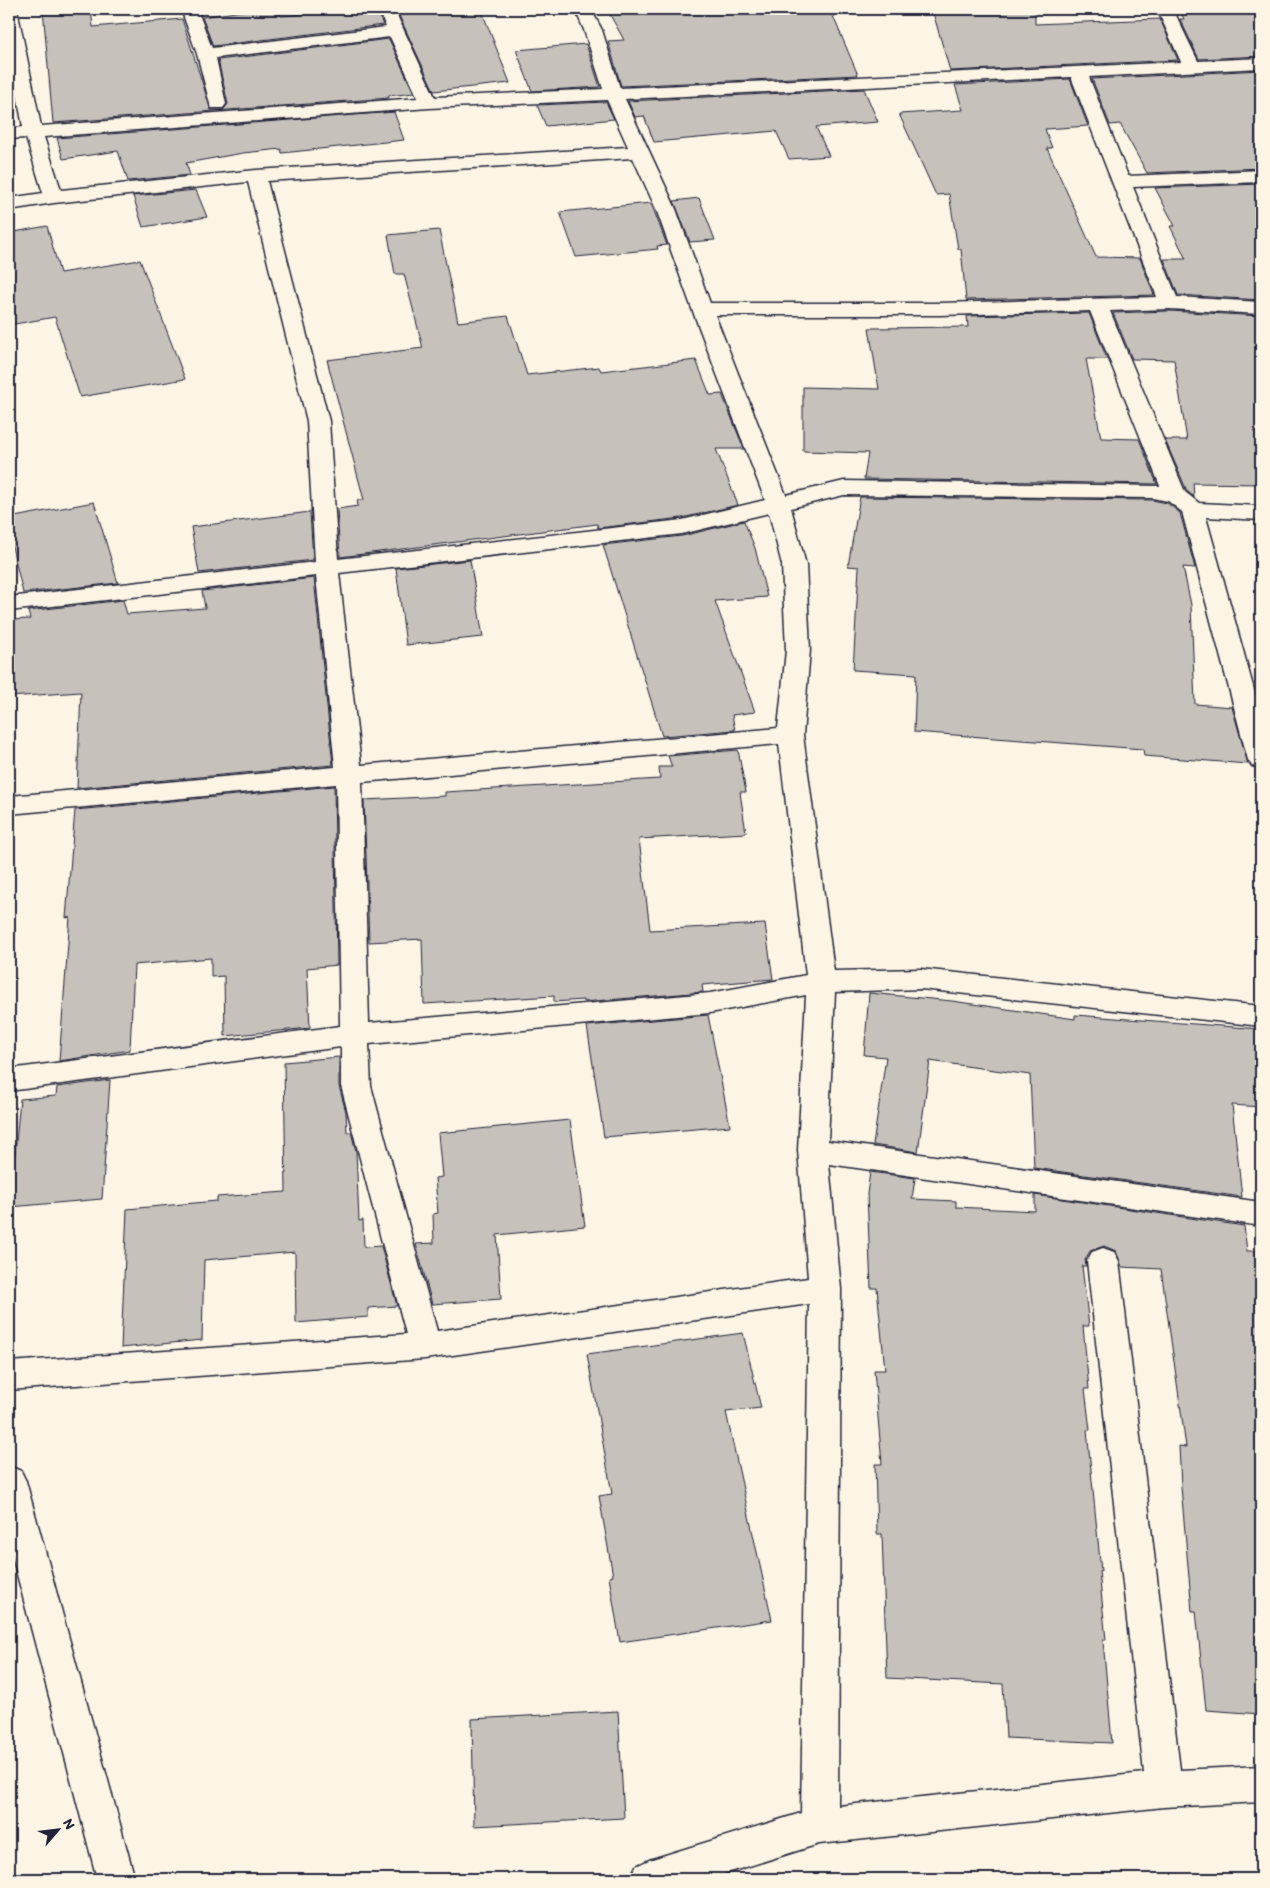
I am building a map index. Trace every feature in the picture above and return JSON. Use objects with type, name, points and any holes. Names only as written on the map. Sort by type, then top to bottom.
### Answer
[{"type":"street","points":[[9,9],[33,132],[54,197]]},
{"type":"street","points":[[190,9],[206,54],[217,104]]},
{"type":"street","points":[[386,9],[429,103]]},
{"type":"street","points":[[583,9],[593,30],[613,93],[666,209],[702,309],[779,506],[794,565],[798,650],[790,735],[821,982],[813,1150],[825,1289],[819,1826]]},
{"type":"street","points":[[1165,9],[1192,66]]},
{"type":"street","points":[[206,54],[397,31]]},
{"type":"street","points":[[9,134],[429,103],[1261,63]]},
{"type":"street","points":[[1078,72],[1169,303]]},
{"type":"street","points":[[9,204],[54,197],[256,176],[640,152]]},
{"type":"street","points":[[256,176],[318,421],[327,569],[348,776],[356,1086],[425,1346]]},
{"type":"street","points":[[1122,182],[1261,176]]},
{"type":"street","points":[[702,309],[940,309],[1169,303],[1261,308]]},
{"type":"street","points":[[1098,305],[1184,502],[1261,760]]},
{"type":"street","points":[[9,604],[682,527],[779,506],[844,488],[1152,491],[1184,502],[1261,513]]},
{"type":"street","points":[[9,805],[790,735]]},
{"type":"street","points":[[9,1080],[354,1035],[710,1003],[821,982],[921,979],[1261,1016]]},
{"type":"street","points":[[813,1150],[1261,1214]]},
{"type":"street","points":[[1103,1261],[1164,1789]]},
{"type":"street","points":[[9,1376],[425,1346],[825,1289]]},
{"type":"street","points":[[9,1482],[116,1879]]},
{"type":"street","points":[[649,1879],[819,1826],[1164,1789],[1261,1784]]},
{"type":"building","points":[[43,9],[91,9],[93,27],[182,19],[211,110],[223,110],[228,104],[218,60],[389,39],[414,93],[388,96],[389,98],[53,123]]},
{"type":"building","points":[[255,9],[279,9],[281,16],[376,9],[383,25],[213,46],[202,17]]},
{"type":"building","points":[[396,9],[481,9],[510,83],[434,91]]},
{"type":"building","points":[[640,9],[830,9],[858,75],[621,86],[608,41],[624,40],[609,13]]},
{"type":"building","points":[[932,9],[1035,9],[1035,24],[1160,19],[1178,60],[950,71]]},
{"type":"building","points":[[1179,9],[1261,9],[1261,56],[1199,59],[1180,19],[1184,19]]},
{"type":"building","points":[[586,44],[600,87],[532,91],[516,50]]},
{"type":"building","points":[[1261,70],[1261,168],[1147,173],[1120,124],[1110,125],[1092,79]]},
{"type":"building","points":[[1070,79],[1088,126],[1045,129],[1052,148],[1047,148],[1096,257],[1140,258],[1154,295],[966,300],[961,249],[958,249],[949,194],[936,195],[899,114],[963,110],[955,85]]},
{"type":"building","points":[[864,89],[878,122],[816,127],[829,156],[789,159],[776,131],[654,142],[644,116],[635,117],[628,101]]},
{"type":"building","points":[[606,102],[614,119],[546,126],[537,105]]},
{"type":"building","points":[[394,112],[404,140],[282,153],[281,149],[243,153],[186,163],[190,175],[128,181],[118,151],[63,159],[57,138]]},
{"type":"building","points":[[1261,184],[1261,300],[1178,295],[1164,259],[1186,259],[1170,226],[1175,226],[1155,188]]},
{"type":"building","points":[[196,190],[207,217],[143,227],[133,196]]},
{"type":"building","points":[[699,198],[715,240],[690,242],[674,201]]},
{"type":"building","points":[[651,203],[667,245],[657,246],[658,249],[576,257],[560,212]]},
{"type":"building","points":[[47,226],[60,273],[140,260],[185,379],[80,397],[55,317],[9,325],[9,233]]},
{"type":"building","points":[[439,230],[458,322],[508,316],[527,375],[599,367],[601,371],[696,360],[710,395],[722,394],[744,449],[716,449],[738,505],[682,518],[598,528],[597,524],[340,557],[337,509],[358,506],[357,500],[364,500],[327,360],[423,348],[404,274],[395,274],[388,235]]},
{"type":"building","points":[[1169,311],[1261,316],[1261,484],[1193,483],[1194,497],[1187,491],[1165,440],[1187,440],[1174,360],[1132,359],[1113,313]]},
{"type":"building","points":[[1089,313],[1107,359],[1086,359],[1101,438],[1139,439],[1157,484],[864,479],[868,453],[803,451],[803,387],[879,389],[869,328],[968,327],[967,316]]},
{"type":"building","points":[[860,497],[1152,500],[1167,503],[1180,513],[1195,568],[1183,567],[1191,605],[1195,704],[1232,707],[1248,764],[1144,756],[1143,749],[914,732],[916,674],[853,670],[859,567],[848,566]]},
{"type":"building","points":[[94,502],[118,583],[23,593],[9,534],[9,518]]},
{"type":"building","points":[[310,512],[313,560],[199,573],[191,527]]},
{"type":"building","points":[[744,521],[755,548],[767,597],[715,601],[755,712],[732,715],[735,730],[662,736],[603,545],[682,536]]},
{"type":"building","points":[[470,560],[483,637],[406,645],[396,568]]},
{"type":"building","points":[[314,578],[333,765],[77,788],[81,692],[9,697],[9,620],[30,619],[28,611],[123,600],[127,614],[205,608],[202,591]]},
{"type":"building","points":[[738,750],[746,792],[740,792],[746,833],[639,839],[650,930],[765,924],[773,979],[702,985],[703,992],[583,1002],[583,1000],[554,1002],[554,996],[424,1004],[422,939],[369,942],[364,800],[445,796],[445,792],[660,779],[659,767],[672,767],[668,756]]},
{"type":"building","points":[[334,786],[337,965],[307,968],[310,1028],[225,1036],[224,976],[211,977],[211,958],[134,965],[130,1050],[59,1061],[70,917],[66,918],[75,810]]},
{"type":"building","points":[[869,993],[952,1001],[1075,1019],[1075,1015],[1261,1029],[1261,1107],[1232,1105],[1242,1197],[1034,1168],[1030,1075],[930,1061],[918,1152],[873,1145],[886,1057],[864,1055]]},
{"type":"building","points":[[708,1015],[730,1126],[604,1137],[587,1026]]},
{"type":"building","points":[[339,1057],[339,1086],[346,1112],[347,1132],[351,1132],[356,1151],[359,1221],[363,1220],[364,1247],[381,1246],[397,1306],[368,1308],[368,1317],[296,1323],[295,1252],[204,1260],[202,1340],[121,1348],[127,1209],[217,1201],[217,1197],[286,1192],[284,1062]]},
{"type":"building","points":[[110,1080],[102,1199],[10,1207],[20,1099],[56,1096],[57,1087]]},
{"type":"building","points":[[570,1120],[585,1226],[497,1235],[501,1299],[432,1304],[416,1244],[434,1243],[433,1214],[438,1213],[435,1178],[442,1177],[438,1133]]},
{"type":"building","points":[[870,1172],[915,1178],[912,1199],[956,1201],[956,1207],[1035,1211],[1035,1195],[1244,1226],[1247,1251],[1261,1251],[1261,1714],[1206,1710],[1196,1611],[1192,1611],[1181,1487],[1179,1446],[1186,1447],[1161,1269],[1122,1267],[1116,1251],[1104,1246],[1090,1251],[1085,1260],[1086,1266],[1082,1266],[1089,1326],[1083,1326],[1089,1389],[1085,1389],[1090,1430],[1087,1430],[1101,1571],[1099,1571],[1106,1640],[1103,1640],[1112,1743],[1006,1738],[1003,1684],[887,1678],[882,1534],[877,1534],[875,1464],[882,1464],[874,1370],[885,1370],[877,1288],[871,1288],[867,1194]]},
{"type":"building","points":[[743,1333],[761,1408],[726,1412],[772,1620],[620,1642],[609,1577],[613,1576],[599,1496],[612,1494],[587,1354]]},
{"type":"building","points":[[618,1711],[624,1818],[474,1826],[472,1719]]}]
